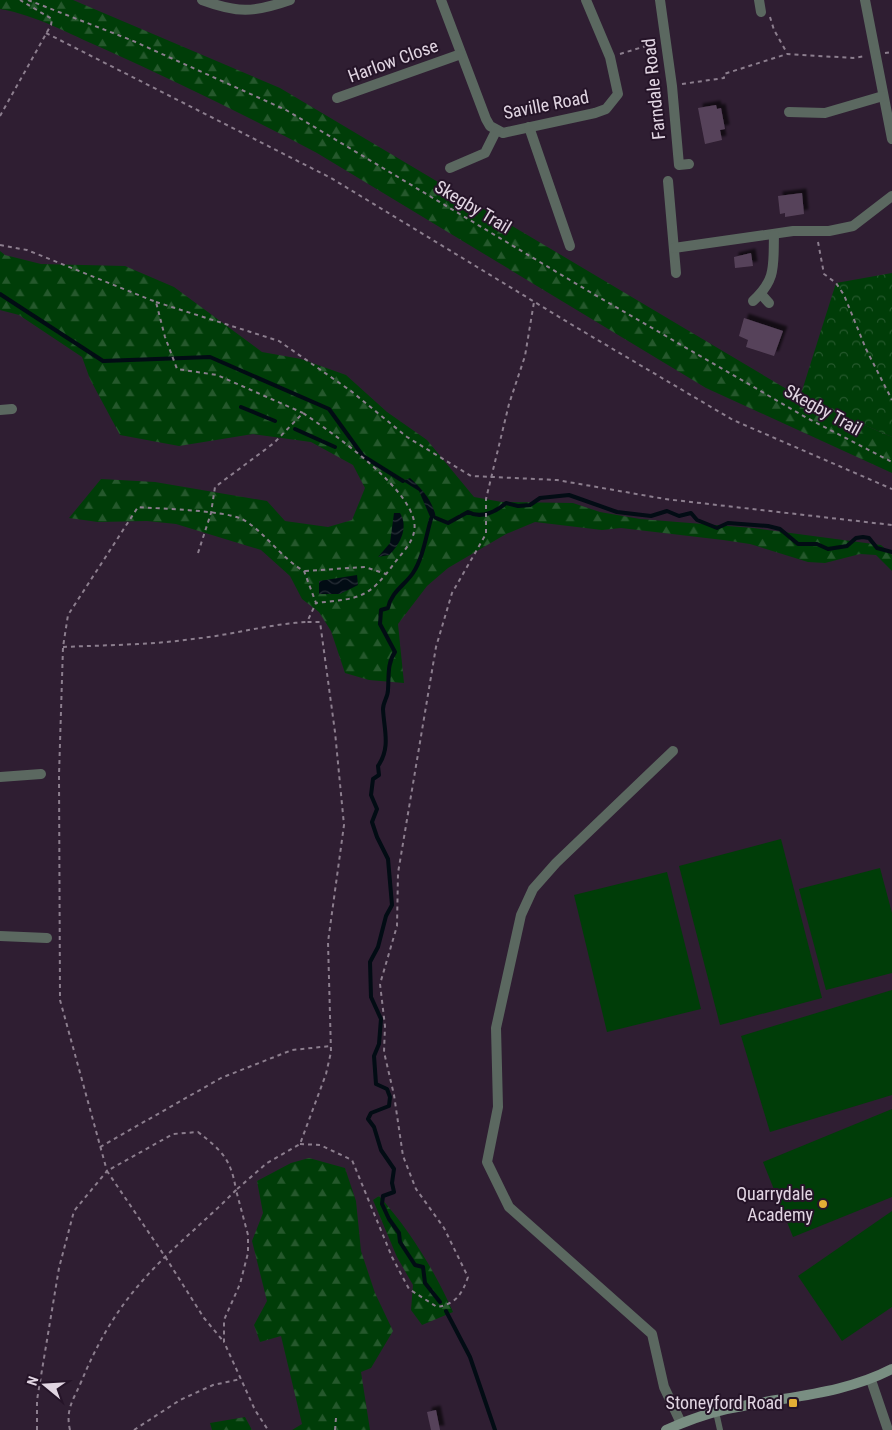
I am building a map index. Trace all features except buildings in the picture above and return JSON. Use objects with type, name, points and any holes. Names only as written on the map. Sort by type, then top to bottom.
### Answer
[{"type":"main road","points":[[666,1430],[681,1423],[716,1412],[846,1388],[871,1380],[892,1368]]},
{"type":"street","points":[[202,0],[238,12],[290,0]]},
{"type":"street","name":"Saville Road","points":[[441,0],[486,120],[496,131],[503,133],[606,109],[618,94],[610,57]]},
{"type":"street","points":[[586,0],[610,57]]},
{"type":"street","name":"Farndale Road","points":[[660,0],[672,86],[679,165],[689,164]]},
{"type":"street","points":[[759,0],[761,12]]},
{"type":"street","points":[[865,0],[892,139]]},
{"type":"street","name":"Harlow Close","points":[[337,98],[461,54]]},
{"type":"street","points":[[789,112],[800,114],[825,113],[883,96]]},
{"type":"street","points":[[799,126],[800,114]]},
{"type":"street","points":[[529,127],[570,246]]},
{"type":"street","points":[[450,168],[485,153],[496,131]]},
{"type":"street","points":[[668,181],[676,273]]},
{"type":"street","points":[[674,248],[793,231],[816,232],[853,226],[892,196]]},
{"type":"street","points":[[769,303],[757,297],[768,285],[773,274],[774,235]]},
{"type":"street","points":[[0,410],[12,409]]},
{"type":"street","points":[[673,751],[556,863],[533,889],[529,897],[521,915],[496,1028],[498,1107],[487,1162],[509,1207],[652,1334],[664,1387],[681,1423]]},
{"type":"street","points":[[0,777],[42,774]]},
{"type":"street","points":[[0,936],[47,938]]},
{"type":"street","points":[[871,1380],[888,1430]]},
{"type":"lane","points":[[716,1412],[720,1430]]},
{"type":"path","points":[[0,116],[52,19],[20,0]]},
{"type":"path","name":"Skegby Trail","points":[[28,0],[131,40],[286,110],[607,302],[807,418],[892,462]]},
{"type":"path","points":[[761,12],[770,17],[787,54]]},
{"type":"path","points":[[46,33],[331,178],[534,302],[733,420],[892,489]]},
{"type":"path","points":[[610,57],[666,40]]},
{"type":"path","points":[[672,86],[724,78],[724,74],[787,54],[853,58],[892,52]]},
{"type":"path","points":[[816,232],[824,274],[836,283],[844,295],[866,349],[892,400]]},
{"type":"path","points":[[0,245],[27,250],[156,302],[279,341],[351,391],[407,437],[471,476],[557,480],[665,499],[892,525]]},
{"type":"path","points":[[156,302],[177,370],[218,375],[303,413],[342,439],[403,495],[413,512],[414,531],[408,546],[386,574],[366,594],[348,600],[316,603]]},
{"type":"path","points":[[70,1430],[67,1416],[88,1365],[109,1324],[138,1286],[236,1190],[268,1163],[300,1144],[320,1144],[352,1160],[392,1257],[409,1289],[437,1307],[450,1305],[463,1290],[468,1277],[444,1228],[416,1189],[403,1156],[394,1095],[384,1052],[385,1026],[380,984],[396,926],[398,873],[436,647],[452,593],[486,534],[486,499],[509,404],[525,356],[534,302]]},
{"type":"path","points":[[198,554],[211,513],[215,487],[274,443],[303,413]]},
{"type":"path","points":[[268,1430],[255,1410],[224,1342],[204,1318],[107,1171],[60,1000],[59,774],[63,647],[68,614],[138,507],[211,513],[242,519],[280,550],[290,563],[304,571],[365,567],[386,574]]},
{"type":"path","points":[[304,571],[316,603],[308,622]]},
{"type":"path","points":[[63,647],[150,644],[196,639],[276,624],[320,622],[335,732],[344,824],[328,942],[331,1046],[326,1074],[300,1144]]},
{"type":"path","points":[[100,1148],[221,1078],[292,1050],[331,1046]]},
{"type":"path","points":[[36,1430],[37,1400],[48,1328],[66,1240],[74,1212],[107,1171],[173,1134],[198,1132],[219,1149],[232,1170],[248,1235],[248,1253],[240,1284],[224,1320],[224,1342]]},
{"type":"path","points":[[134,1430],[180,1400],[213,1384],[241,1379]]},
{"type":"path","points":[[335,1430],[336,1418]]},
{"type":"green space","points":[[0,0],[73,0],[280,88],[800,397],[892,437],[892,473],[706,388],[317,153],[211,99],[102,48],[39,20],[0,9]]},
{"type":"green space","points":[[0,251],[5,255],[41,264],[125,266],[174,287],[262,352],[301,359],[346,375],[387,412],[427,440],[474,497],[502,502],[573,503],[600,512],[640,519],[753,528],[881,545],[892,555],[892,571],[876,555],[860,554],[825,563],[808,562],[750,544],[723,540],[621,528],[602,530],[535,522],[506,534],[448,568],[427,586],[398,624],[404,683],[369,680],[345,673],[331,631],[319,612],[302,599],[290,576],[261,550],[176,524],[147,521],[98,522],[69,518],[101,479],[155,482],[267,501],[285,521],[328,527],[352,520],[365,488],[353,465],[311,442],[253,434],[179,446],[120,435],[90,379],[82,357],[19,315],[0,310]]},
{"type":"green space","points":[[892,273],[892,437],[800,397],[836,283]]},
{"type":"green space","points":[[781,839],[822,998],[720,1025],[679,866]]},
{"type":"green space","points":[[880,868],[892,913],[892,973],[826,990],[799,889]]},
{"type":"green space","points":[[667,872],[701,1009],[607,1032],[574,895]]},
{"type":"green space","points":[[892,990],[892,1095],[770,1132],[741,1036]]},
{"type":"green space","points":[[892,1109],[892,1197],[793,1237],[763,1162]]},
{"type":"green space","points":[[309,1158],[345,1168],[356,1201],[361,1251],[375,1293],[393,1331],[371,1368],[361,1372],[370,1430],[292,1430],[302,1424],[281,1336],[260,1342],[254,1325],[267,1301],[252,1241],[263,1213],[257,1181],[291,1163]]},
{"type":"green space","points":[[379,1196],[401,1222],[421,1251],[453,1312],[422,1325],[411,1310],[413,1285],[397,1257],[373,1200]]},
{"type":"green space","points":[[892,1211],[892,1307],[842,1341],[798,1276]]},
{"type":"green space","points":[[245,1417],[252,1430],[212,1430],[210,1423]]},
{"type":"water","points":[[410,478],[426,496],[435,512],[436,518],[431,519],[419,491],[403,481]]},
{"type":"water","points":[[394,513],[400,513],[403,518],[402,536],[397,546],[389,555],[378,557],[390,543]]},
{"type":"water","points":[[357,575],[358,585],[340,594],[319,594],[319,581]]},
{"type":"waterway","points":[[0,294],[103,361],[210,357],[329,409],[363,456],[403,481]]},
{"type":"waterway","points":[[241,407],[275,421]]},
{"type":"waterway","points":[[295,429],[335,447]]},
{"type":"waterway","points":[[436,518],[448,523],[468,512],[478,515],[488,514],[506,503],[518,506],[530,505],[540,498],[569,495],[617,512],[651,516],[667,511],[679,516],[691,513],[697,520],[717,528],[728,523],[768,526],[780,529],[798,544],[817,544],[828,549],[847,546],[856,538],[869,538],[877,548],[892,552]]},
{"type":"waterway","points":[[431,519],[422,554],[416,567],[410,577],[392,597],[388,608],[381,610],[380,624],[395,652],[392,656],[388,693],[383,706],[386,745],[378,766],[379,775],[373,779],[371,795],[377,809],[372,822],[388,859],[392,905],[386,916],[378,947],[370,962],[371,997],[381,1019],[379,1044],[374,1056],[376,1084],[387,1089],[390,1097],[389,1106],[371,1113],[368,1119],[374,1127],[381,1150],[394,1169],[392,1183],[394,1192],[383,1196],[382,1204],[389,1219],[399,1233],[400,1242],[415,1265],[423,1267],[425,1283],[440,1302]]},
{"type":"waterway","points":[[446,1311],[470,1357],[495,1430]]},
{"type":"place","name":"Quarrydale Academy","points":[[823,1204]]},
{"type":"place","name":"Stoneyford Road","points":[[793,1403]]}]
